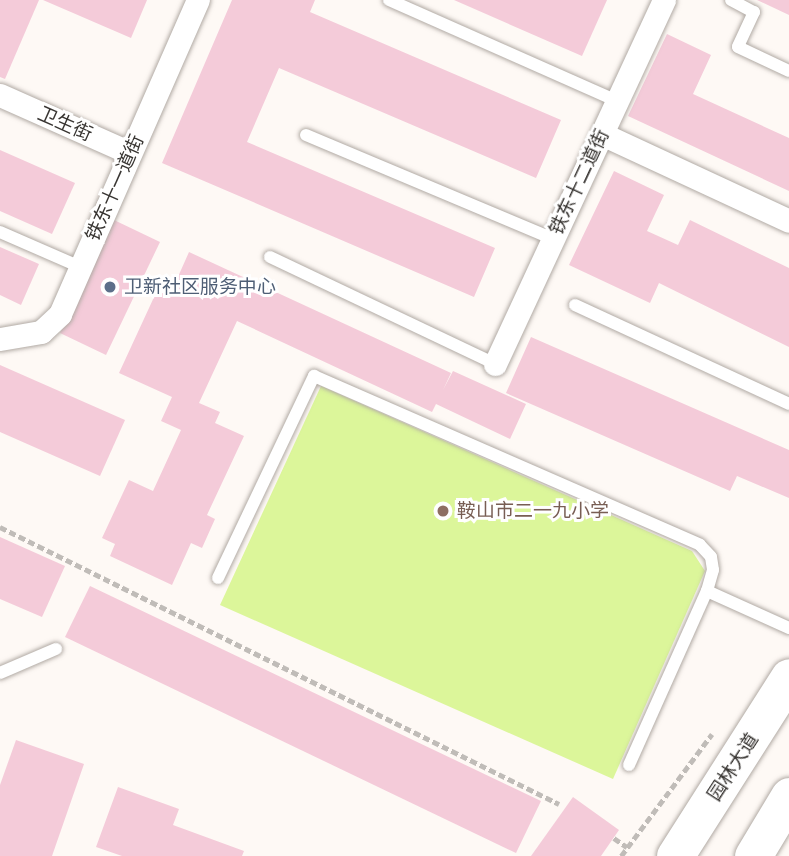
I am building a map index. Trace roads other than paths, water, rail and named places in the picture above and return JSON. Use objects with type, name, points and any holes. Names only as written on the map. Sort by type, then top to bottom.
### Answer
[{"type":"main road","name":"园林大道","points":[[675,856],[789,677]]},
{"type":"main road","points":[[753,856],[789,796]]},
{"type":"street","name":"铁东十一道街","points":[[0,339],[41,332],[60,314],[198,0]]},
{"type":"street","name":"铁东十二道街","points":[[495,364],[664,0]]},
{"type":"street","name":"卫生街","points":[[0,95],[130,153]]},
{"type":"street","points":[[602,134],[789,221]]},
{"type":"lane","points":[[389,0],[617,101]]},
{"type":"lane","points":[[731,0],[754,12],[738,47],[789,71]]},
{"type":"lane","points":[[306,135],[553,239]]},
{"type":"lane","points":[[0,232],[80,267]]},
{"type":"lane","points":[[270,257],[495,364]]},
{"type":"lane","points":[[575,305],[789,404]]},
{"type":"lane","points":[[218,578],[314,376],[679,533],[700,545],[711,557],[707,591],[629,765]]},
{"type":"lane","points":[[707,591],[789,628]]},
{"type":"lane","points":[[0,673],[56,649]]},
{"type":"place","name":"卫新社区服务中心","points":[[110,287]]},
{"type":"place","name":"鞍山市二一九小学","points":[[443,511]]}]
